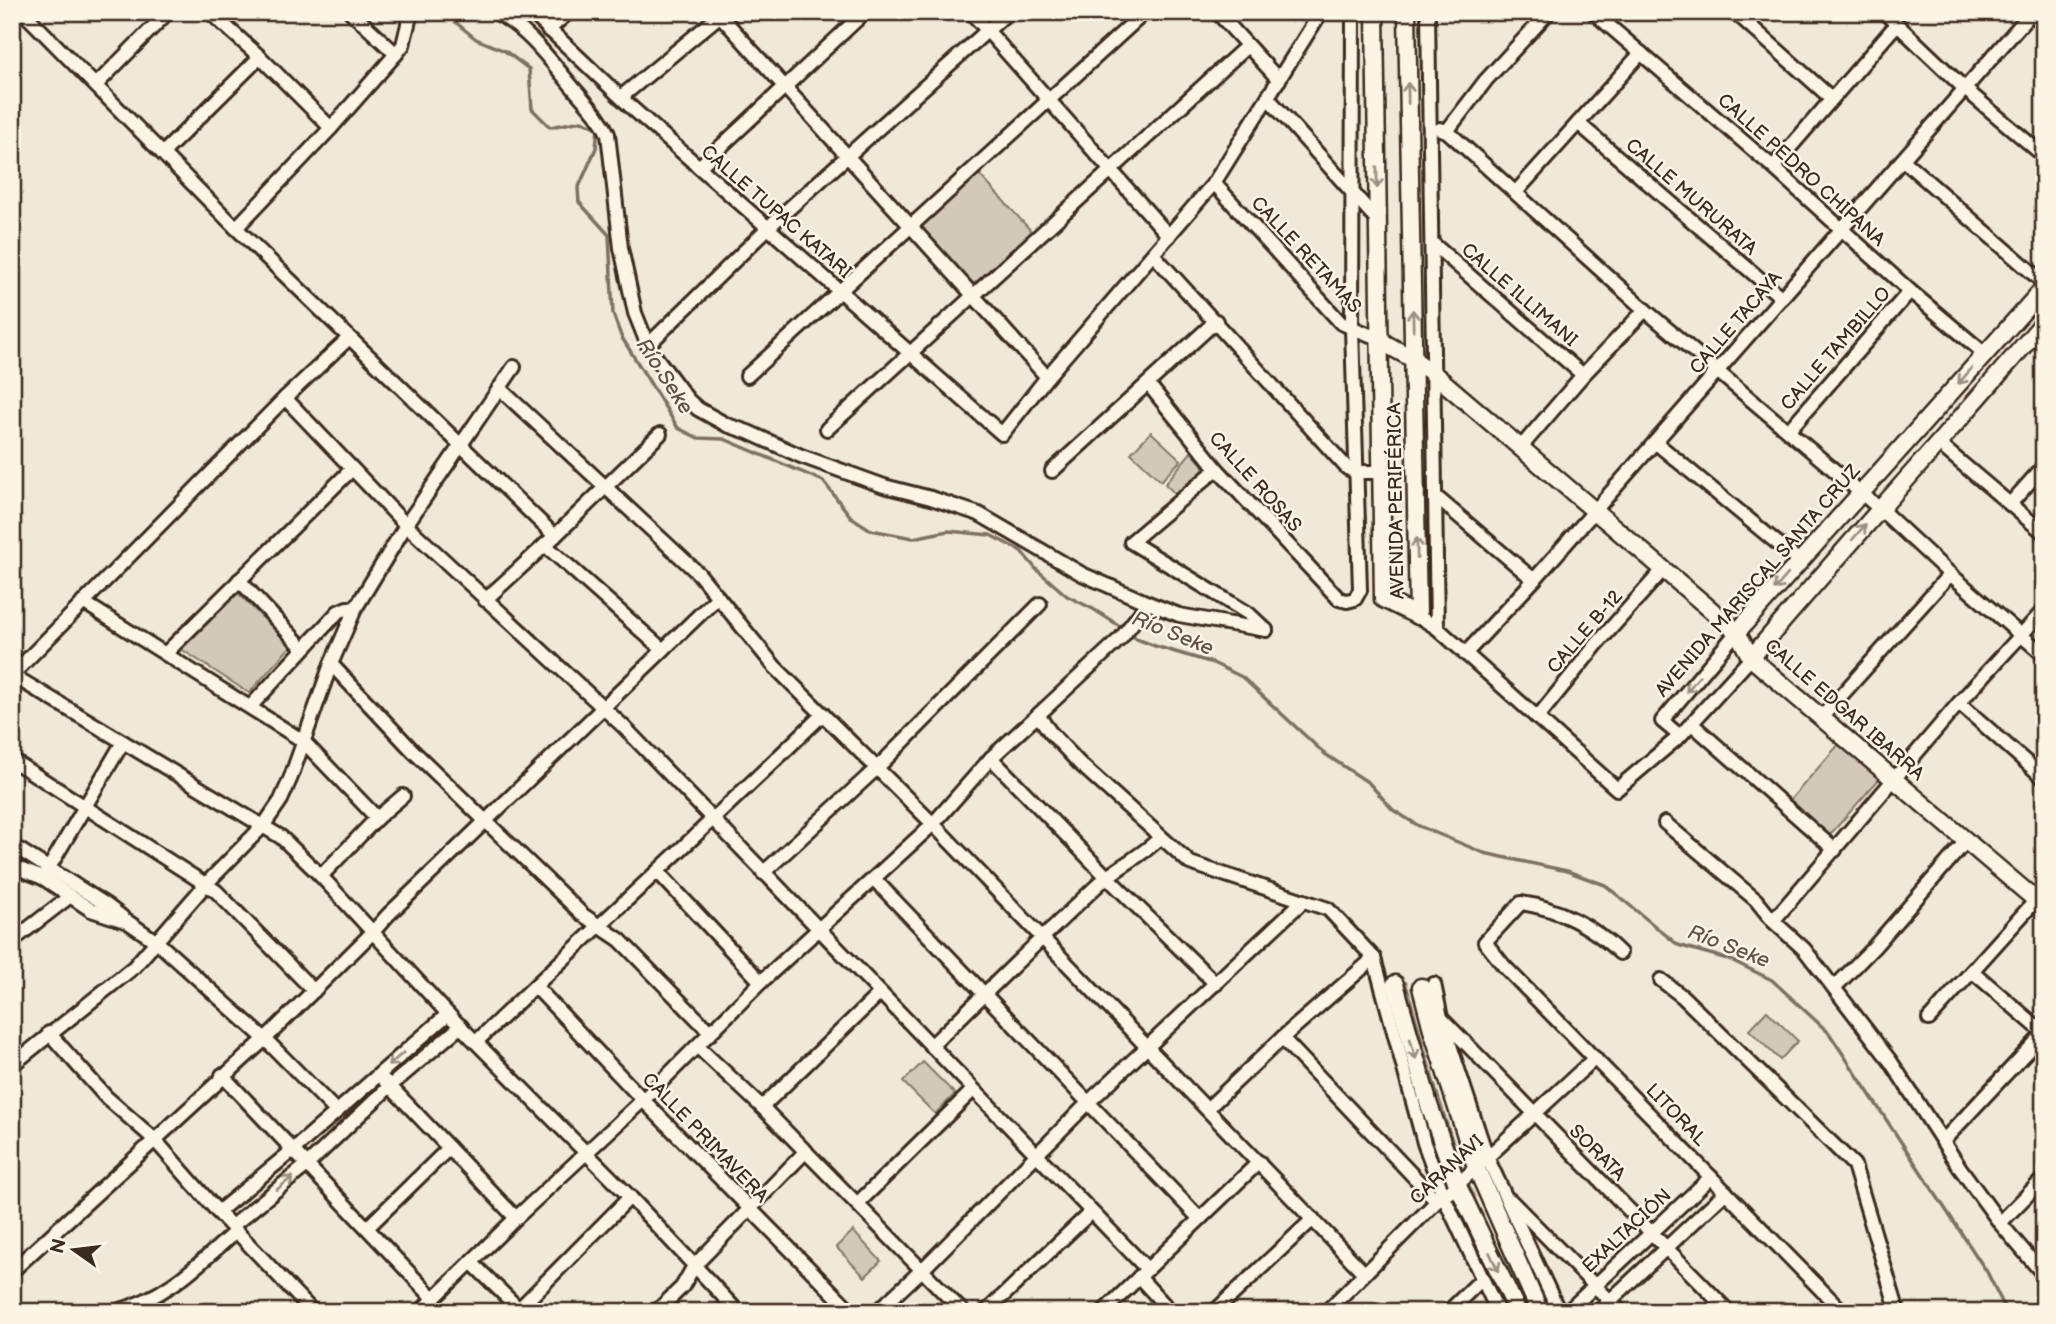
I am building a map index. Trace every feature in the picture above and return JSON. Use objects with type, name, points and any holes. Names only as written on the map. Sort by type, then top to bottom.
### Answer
[{"type":"street","points":[[23,12],[236,228],[460,445],[550,541],[663,650]]},
{"type":"street","points":[[96,85],[168,12]]},
{"type":"street","points":[[210,12],[260,57],[331,128]]},
{"type":"street","points":[[351,12],[396,54]]},
{"type":"street","points":[[236,228],[331,128],[396,54],[403,45],[411,12]]},
{"type":"street","points":[[495,12],[513,22],[533,40],[601,118],[608,134],[621,248],[635,313],[648,345],[688,400],[698,409],[727,425],[873,483],[979,514],[1082,575],[1148,603],[1179,615],[1266,630],[1249,614],[1131,542],[1217,470]]},
{"type":"street","name":"CALLE TUPAC KATARI","points":[[531,12],[699,167],[1002,434],[1047,377]]},
{"type":"street","points":[[548,30],[569,12]]},
{"type":"street","points":[[699,167],[865,12]]},
{"type":"street","points":[[971,12],[1169,236]]},
{"type":"street","points":[[648,345],[768,228],[1008,12]]},
{"type":"street","points":[[747,376],[1145,12]]},
{"type":"street","points":[[1217,12],[1279,80]]},
{"type":"street","points":[[621,97],[720,13],[1047,377],[1214,183],[1321,12]]},
{"type":"street","points":[[1353,12],[1352,329],[1356,472]]},
{"type":"street","name":"AVENIDA PERIFÉRICA","points":[[1375,12],[1383,599],[1418,616],[1407,12]]},
{"type":"street","points":[[1428,12],[1437,628]]},
{"type":"street","points":[[1447,131],[1486,80],[1549,12]]},
{"type":"street","name":"CALLE PEDRO CHIPANA","points":[[1593,12],[1985,354]]},
{"type":"street","points":[[1735,12],[1831,98]]},
{"type":"street","points":[[1884,12],[1965,89],[2044,156]]},
{"type":"street","points":[[2031,13],[2044,24]]},
{"type":"street","name":"CALLE TACAYA","points":[[1465,653],[1534,580],[2031,13]]},
{"type":"street","points":[[1773,167],[1896,24]]},
{"type":"street","points":[[827,429],[1247,47]]},
{"type":"street","points":[[1516,192],[1640,53]]},
{"type":"street","points":[[163,153],[260,57]]},
{"type":"street","points":[[1268,98],[1378,222]]},
{"type":"street","name":"CALLE MURURATA","points":[[1578,123],[1782,298]]},
{"type":"street","points":[[1429,124],[1447,131],[1645,310],[1789,430],[2044,655]]},
{"type":"street","points":[[1903,160],[2044,283]]},
{"type":"street","name":"CALLE RETAMAS","points":[[1214,183],[1341,323],[1380,337]]},
{"type":"street","name":"CALLE ILLIMANI","points":[[1432,243],[1583,375]]},
{"type":"street","points":[[1153,254],[1343,464],[1356,472],[1381,472]]},
{"type":"street","name":"AVENIDA MARISCAL SANTA CRUZ","points":[[1680,736],[1662,721],[1859,492],[1911,438],[2044,288]]},
{"type":"street","name":"CALLE TAMBILLO","points":[[1789,430],[1910,291]]},
{"type":"street","points":[[1521,446],[1645,310]]},
{"type":"street","points":[[1052,471],[1216,321]]},
{"type":"street","points":[[1418,616],[1437,628],[1617,789],[1692,724],[2044,322]]},
{"type":"street","name":"CALLE EDGAR IBARRA","points":[[1380,337],[1392,349],[1413,359],[1434,374],[1521,446],[1662,571],[1737,632],[1751,658],[1966,841],[2041,899]]},
{"type":"street","points":[[349,338],[285,398],[12,675],[281,837],[321,876],[448,1014],[630,1197],[738,1312]]},
{"type":"street","points":[[12,1065],[134,967],[206,884],[264,825],[281,800],[331,664],[355,609],[406,525],[514,368]]},
{"type":"street","name":"CALLE ROSAS","points":[[1149,385],[1217,470],[1339,599],[1347,601],[1355,599],[1360,590],[1356,472]]},
{"type":"street","points":[[499,388],[604,488],[699,573],[775,667],[933,824],[1364,1273]]},
{"type":"street","points":[[285,398],[406,525],[604,707],[1091,1212],[1143,1273],[1171,1312]]},
{"type":"street","points":[[485,600],[660,434]]},
{"type":"street","points":[[1655,442],[1799,561]]},
{"type":"street","points":[[1939,444],[2044,533]]},
{"type":"street","points":[[2010,504],[2044,466]]},
{"type":"street","points":[[166,653],[352,469]]},
{"type":"street","points":[[1435,496],[1534,580]]},
{"type":"street","name":"CALLE B-12","points":[[1537,718],[1597,644],[1662,571]]},
{"type":"street","points":[[1821,718],[1950,574]]},
{"type":"street","points":[[239,580],[303,648]]},
{"type":"street","points":[[12,1271],[264,1039],[388,915],[718,597]]},
{"type":"street","points":[[83,602],[303,741],[377,818]]},
{"type":"street","points":[[421,1312],[516,1217],[643,1100],[761,982],[933,824],[991,758],[1131,628],[1148,603]]},
{"type":"street","points":[[763,873],[877,768],[1040,604]]},
{"type":"street","points":[[250,707],[338,612],[347,608],[355,609]]},
{"type":"street","points":[[1773,921],[1959,703],[2044,610]]},
{"type":"street","points":[[331,664],[413,751],[583,915],[620,940],[711,1033]]},
{"type":"street","points":[[1959,703],[2044,778]]},
{"type":"street","points":[[476,1042],[598,925],[713,821],[823,714]]},
{"type":"street","points":[[1038,715],[1079,763],[1191,863],[1328,909],[1374,958],[1441,1199],[1498,1312]]},
{"type":"street","points":[[1692,724],[1835,850]]},
{"type":"street","points":[[46,873],[123,742]]},
{"type":"street","points":[[991,758],[1216,984]]},
{"type":"street","points":[[12,760],[206,884],[229,903],[314,991]]},
{"type":"street","points":[[321,876],[377,818],[403,796]]},
{"type":"street","points":[[1665,823],[1756,900],[1773,921],[1804,949],[1891,1062],[1960,1168],[2000,1223],[2044,1275]]},
{"type":"street","points":[[930,1045],[1107,877],[1153,845],[1160,837]]},
{"type":"street","points":[[1834,988],[1874,947],[1966,841]]},
{"type":"street","points":[[12,845],[46,873],[69,897],[91,910],[128,922]]},
{"type":"street","points":[[12,866],[46,873],[106,904],[157,942],[264,1039],[336,1111]]},
{"type":"street","points":[[658,872],[761,982]]},
{"type":"street","points":[[874,879],[1199,1218]]},
{"type":"street","points":[[12,941],[69,897]]},
{"type":"street","points":[[1928,1020],[2041,899]]},
{"type":"street","points":[[877,1312],[1087,1104],[1303,901]]},
{"type":"street","name":"LITORAL","points":[[1620,953],[1607,940],[1564,915],[1541,906],[1521,903],[1485,942],[1504,966],[1843,1312]]},
{"type":"street","points":[[1207,1109],[1282,1038],[1374,958]]},
{"type":"street","points":[[1944,1140],[2044,1033],[1972,971]]},
{"type":"street","points":[[1661,980],[1683,997],[1854,1165],[1898,1312]]},
{"type":"street","points":[[1395,984],[1429,1105],[1457,1184],[1518,1312]]},
{"type":"street","name":"CALLE PRIMAVERA","points":[[535,986],[852,1312]]},
{"type":"street","points":[[1427,986],[1441,1018],[1481,1162],[1506,1200],[1559,1312]]},
{"type":"street","points":[[1427,986],[1481,1162],[1540,1312]]},
{"type":"street","points":[[762,1107],[880,994]]},
{"type":"street","points":[[218,1212],[448,1014]]},
{"type":"street","name":"SORATA","points":[[1441,1018],[1729,1312]]},
{"type":"street","points":[[114,1312],[171,1288],[390,1086],[461,1026]]},
{"type":"street","points":[[49,1033],[106,1097],[154,1139],[218,1212],[313,1312]]},
{"type":"street","points":[[1282,1038],[1441,1199]]},
{"type":"street","points":[[697,1046],[762,1107],[963,1312]]},
{"type":"street","name":"CARANAVI","points":[[1326,1312],[1441,1199],[1595,1058]]},
{"type":"street","points":[[378,1074],[516,1217]]},
{"type":"street","points":[[222,1075],[434,1299]]},
{"type":"street","points":[[858,1203],[973,1090]]},
{"type":"street","points":[[367,1228],[449,1148]]},
{"type":"street","points":[[656,1312],[682,1287],[694,1266],[806,1151]]},
{"type":"street","points":[[1103,1312],[1259,1163]]},
{"type":"street","name":"EXALTACIÓN","points":[[1567,1312],[1711,1177]]},
{"type":"street","points":[[2000,1223],[2044,1178]]},
{"type":"street","name":"EXALTACIÓN","points":[[1598,1312],[1726,1192]]},
{"type":"street","points":[[471,1262],[519,1311],[630,1197]]},
{"type":"street","points":[[1506,1200],[1513,1203],[1621,1312]]},
{"type":"street","points":[[986,1312],[1091,1212]]},
{"type":"street","points":[[1214,1312],[1313,1219]]},
{"type":"street","points":[[1448,1312],[1482,1279]]},
{"type":"street","points":[[1336,1302],[1346,1312]]},
{"type":"shaded area","points":[[977,172],[1034,234],[974,289],[917,226]]},
{"type":"shaded area","points":[[1151,432],[1181,460],[1161,481],[1131,453]]},
{"type":"shaded area","points":[[1191,452],[1202,464],[1204,471],[1175,494],[1165,484]]},
{"type":"shaded area","points":[[237,592],[291,646],[249,693],[181,649]]},
{"type":"shaded area","points":[[1840,743],[1880,778],[1828,837],[1790,800]]},
{"type":"shaded area","points":[[1406,982],[1461,1166],[1452,1170],[1399,985]]},
{"type":"shaded area","points":[[1767,1011],[1798,1041],[1780,1060],[1749,1030]]},
{"type":"shaded area","points":[[923,1062],[955,1094],[935,1114],[903,1082]]},
{"type":"shaded area","points":[[1469,1185],[1526,1312],[1517,1312],[1462,1189]]},
{"type":"shaded area","points":[[853,1231],[881,1261],[865,1277],[836,1247]]},
{"type":"waterway","name":"Río Seke","points":[[443,12],[476,39],[505,51],[529,69],[532,109],[550,127],[582,121],[598,128],[596,148],[578,189],[579,202],[609,235],[613,314],[621,336],[678,428],[698,438],[724,439],[823,481],[851,517],[871,530],[913,538],[948,531],[990,535],[1021,551],[1036,569],[1067,596],[1123,628]]},
{"type":"waterway","name":"Río Seke","points":[[1129,633],[1137,639],[1213,663],[1242,677],[1325,754],[1369,783],[1393,810],[1419,826],[1484,853],[1567,871],[1605,885],[1678,945],[1731,960],[1772,980],[1829,1033],[1987,1272],[2007,1312]]}]
